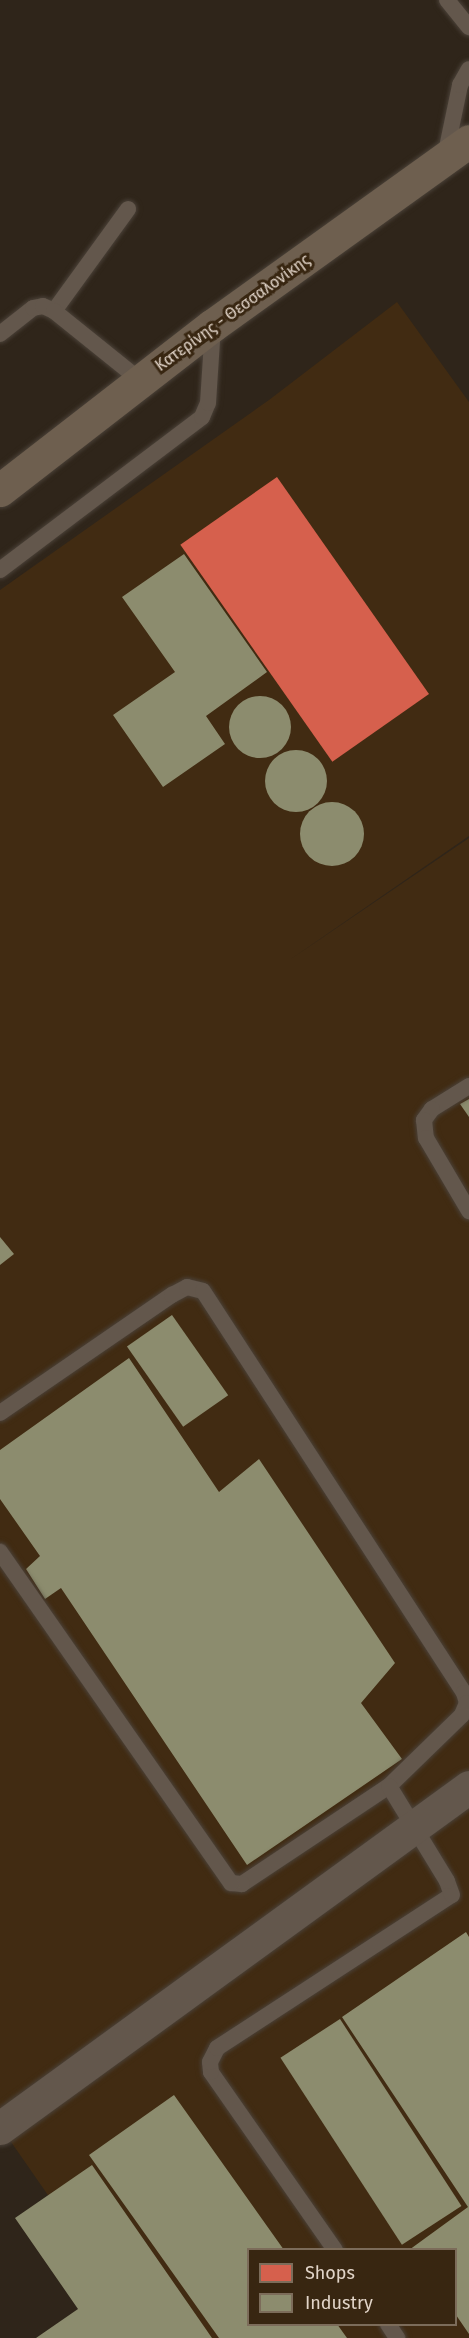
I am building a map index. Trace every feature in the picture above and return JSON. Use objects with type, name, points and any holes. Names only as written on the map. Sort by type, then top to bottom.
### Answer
[{"type":"main road","name":"Κατερίνης - Θεσσαλονίκης","points":[[0,490],[213,326],[461,153]]},
{"type":"street","points":[[0,2128],[469,1787]]},
{"type":"lane","points":[[447,0],[469,27]]},
{"type":"lane","points":[[461,153],[460,85],[469,69]]},
{"type":"lane","points":[[54,311],[128,209]]},
{"type":"lane","points":[[0,334],[33,308],[43,306],[54,311],[141,381]]},
{"type":"lane","points":[[0,570],[202,417],[208,403],[213,326]]},
{"type":"lane","points":[[469,1086],[432,1109],[424,1120],[426,1138],[469,1211]]},
{"type":"lane","points":[[0,1413],[172,1294],[187,1287],[202,1291],[464,1693],[467,1703],[462,1715],[389,1786],[242,1884],[231,1883],[0,1552]]},
{"type":"lane","points":[[334,2248],[211,2072],[210,2062],[217,2048],[452,1895],[389,1786]]},
{"type":"shaded area","points":[[397,302],[469,402],[469,836],[288,961],[469,838],[469,2338],[147,2338],[0,2126],[0,590],[269,400]]},
{"type":"building: Shops","points":[[277,477],[429,694],[332,762],[180,545]]},
{"type":"building: Industry","points":[[184,554],[267,672],[206,716],[225,744],[163,787],[113,715],[175,672],[122,597]]},
{"type":"building: Industry","points":[[254,696],[266,696],[282,705],[289,715],[291,727],[289,739],[282,749],[266,758],[254,758],[243,753],[234,744],[229,733],[229,721],[234,710],[243,701]]},
{"type":"building: Industry","points":[[290,750],[302,750],[318,759],[325,769],[327,781],[325,793],[318,803],[302,812],[290,812],[279,807],[270,798],[265,787],[265,775],[270,764],[279,755]]},
{"type":"building: Industry","points":[[332,802],[350,808],[358,816],[364,834],[358,852],[350,860],[332,866],[314,860],[306,852],[300,834],[306,816],[314,808]]},
{"type":"building: Industry","points":[[469,1099],[469,1117],[460,1104]]},
{"type":"building: Industry","points":[[0,1237],[14,1254],[0,1265]]},
{"type":"building: Industry","points":[[172,1315],[228,1395],[183,1427],[127,1347]]},
{"type":"building: Industry","points":[[129,1358],[219,1492],[259,1459],[395,1663],[361,1703],[402,1759],[247,1865],[61,1588],[45,1599],[26,1569],[40,1556],[0,1499],[0,1450]]},
{"type":"building: Industry","points":[[466,1932],[469,1937],[469,2334],[457,2316],[457,2248],[412,2248],[468,2207],[342,2017]]},
{"type":"building: Industry","points":[[340,2019],[461,2206],[402,2245],[280,2058]]},
{"type":"building: Industry","points":[[174,2095],[283,2248],[247,2248],[247,2326],[338,2326],[347,2338],[219,2338],[89,2155]]},
{"type":"building: Industry","points":[[92,2165],[212,2338],[36,2338],[78,2309],[15,2218]]}]
